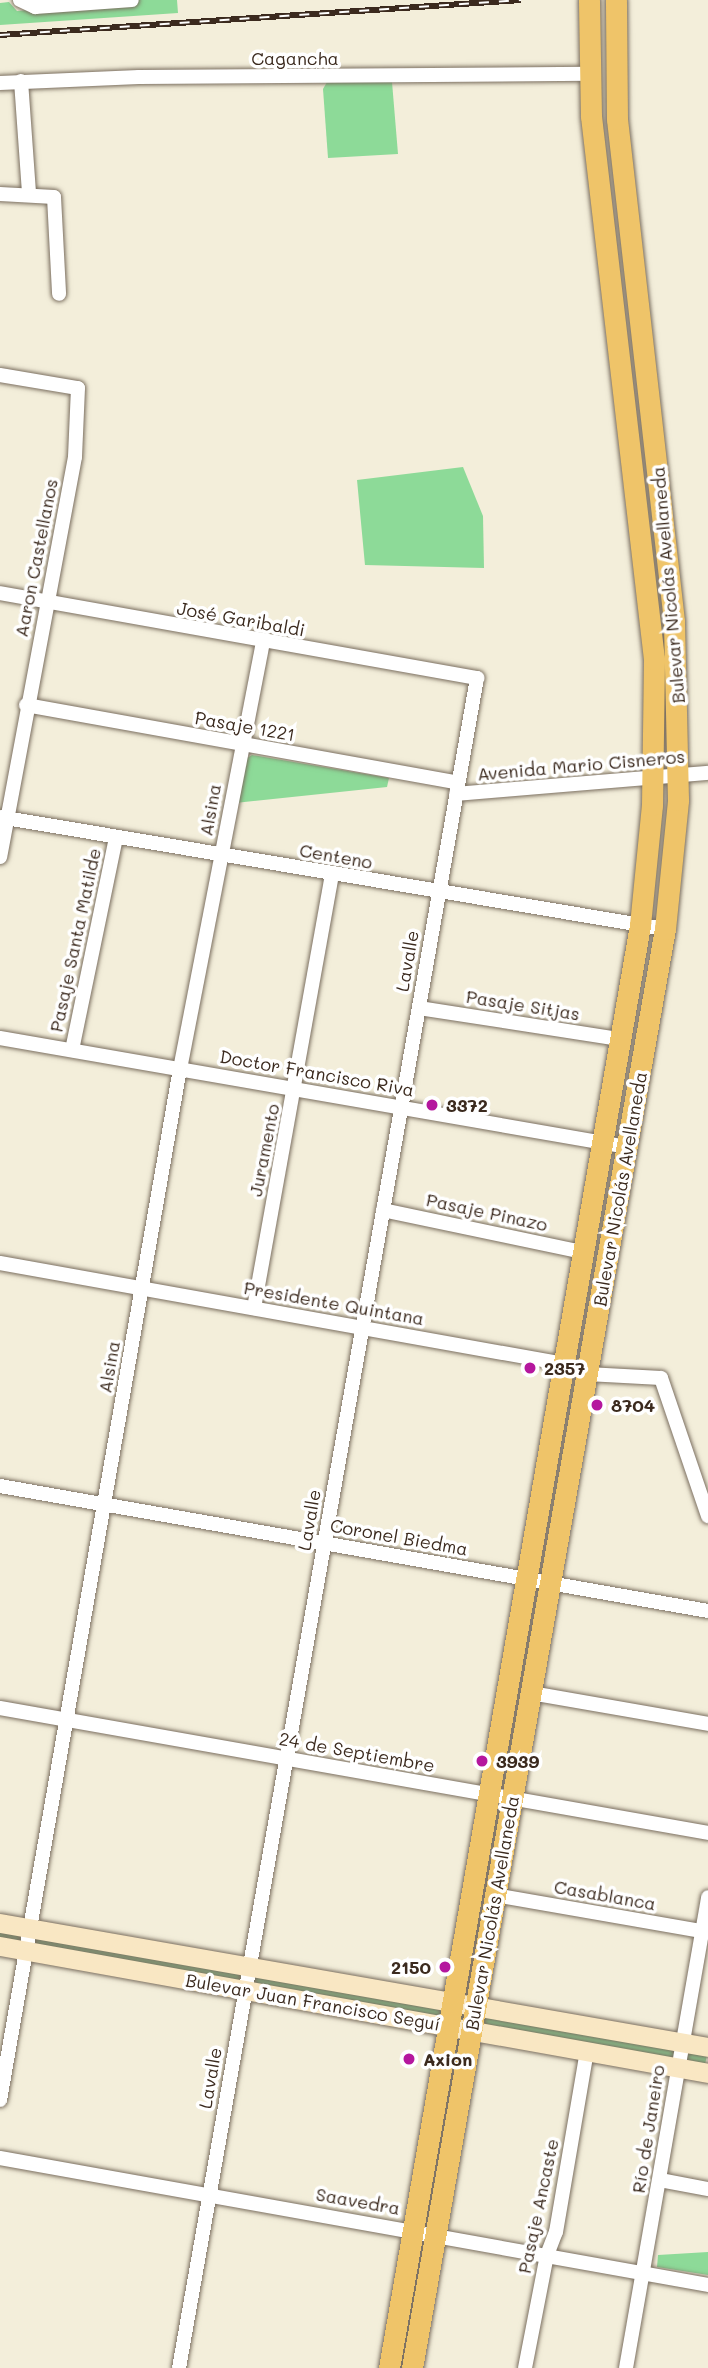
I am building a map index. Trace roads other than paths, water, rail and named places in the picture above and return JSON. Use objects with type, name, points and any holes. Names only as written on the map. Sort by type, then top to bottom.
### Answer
[{"type":"main road","name":"Bulevar Nicolás Avellaneda","points":[[389,2368],[640,925],[654,779],[650,619],[590,75],[589,0]]},
{"type":"main road","name":"Bulevar Nicolás Avellaneda","points":[[412,2368],[666,929],[678,777],[675,634],[617,119],[616,0]]},
{"type":"main road","name":"Bulevar Juan Francisco Seguí","points":[[0,1923],[708,2047]]},
{"type":"main road","name":"Bulevar Juan Francisco Seguí","points":[[0,1946],[708,2074]]},
{"type":"street","points":[[20,0],[35,7],[132,0]]},
{"type":"street","name":"Cagancha","points":[[0,83],[590,75]]},
{"type":"street","points":[[21,81],[29,193]]},
{"type":"street","points":[[0,194],[29,193],[54,197],[59,294]]},
{"type":"street","name":"Aaron Castellanos","points":[[0,374],[78,388],[75,457],[4,818],[0,857]]},
{"type":"street","name":"José Garibaldi","points":[[0,593],[263,643],[477,678]]},
{"type":"street","name":"Alsina","points":[[0,2100],[180,1069],[263,643]]},
{"type":"street","name":"Lavalle","points":[[179,2368],[477,678]]},
{"type":"street","name":"Pasaje 1221","points":[[26,705],[457,788]]},
{"type":"street","name":"Avenida Mario Cisneros","points":[[457,788],[708,774]]},
{"type":"street","name":"Centeno","points":[[4,818],[439,894],[666,929]]},
{"type":"street","name":"Pasaje Santa Matilde","points":[[72,1050],[116,838]]},
{"type":"street","name":"Juramento","points":[[254,1308],[332,875]]},
{"type":"street","name":"Pasaje Sitjas","points":[[419,1008],[620,1039]]},
{"type":"street","name":"Doctor Francisco Riva","points":[[0,1038],[627,1147]]},
{"type":"street","name":"Pasaje Pinazo","points":[[383,1210],[583,1252]]},
{"type":"street","name":"Presidente Quintana","points":[[0,1263],[564,1364],[587,1374],[661,1378],[708,1516]]},
{"type":"street","name":"Coronel Biedma","points":[[0,1486],[708,1611]]},
{"type":"street","points":[[531,1693],[708,1724]]},
{"type":"street","name":"24 de Septiembre","points":[[0,1708],[708,1833]]},
{"type":"street","name":"Casablanca","points":[[495,1895],[705,1932]]},
{"type":"street","name":"Río de Janeiro","points":[[626,2368],[677,2068],[705,1932],[708,1897]]},
{"type":"street","name":"Pasaje Ancaste","points":[[525,2368],[547,2255],[556,2232],[587,2052]]},
{"type":"street","name":"Saavedra","points":[[0,2158],[436,2234],[708,2285]]},
{"type":"street","points":[[660,2180],[708,2189]]},
{"type":"railway","points":[[0,35],[521,0]]},
{"type":"place","name":"3372","points":[[432,1105]]},
{"type":"place","name":"2357","points":[[530,1368]]},
{"type":"place","name":"8704","points":[[597,1405]]},
{"type":"place","name":"3939","points":[[482,1761]]},
{"type":"place","name":"2150","points":[[445,1967]]},
{"type":"place","name":"Axion","points":[[409,2059]]}]
